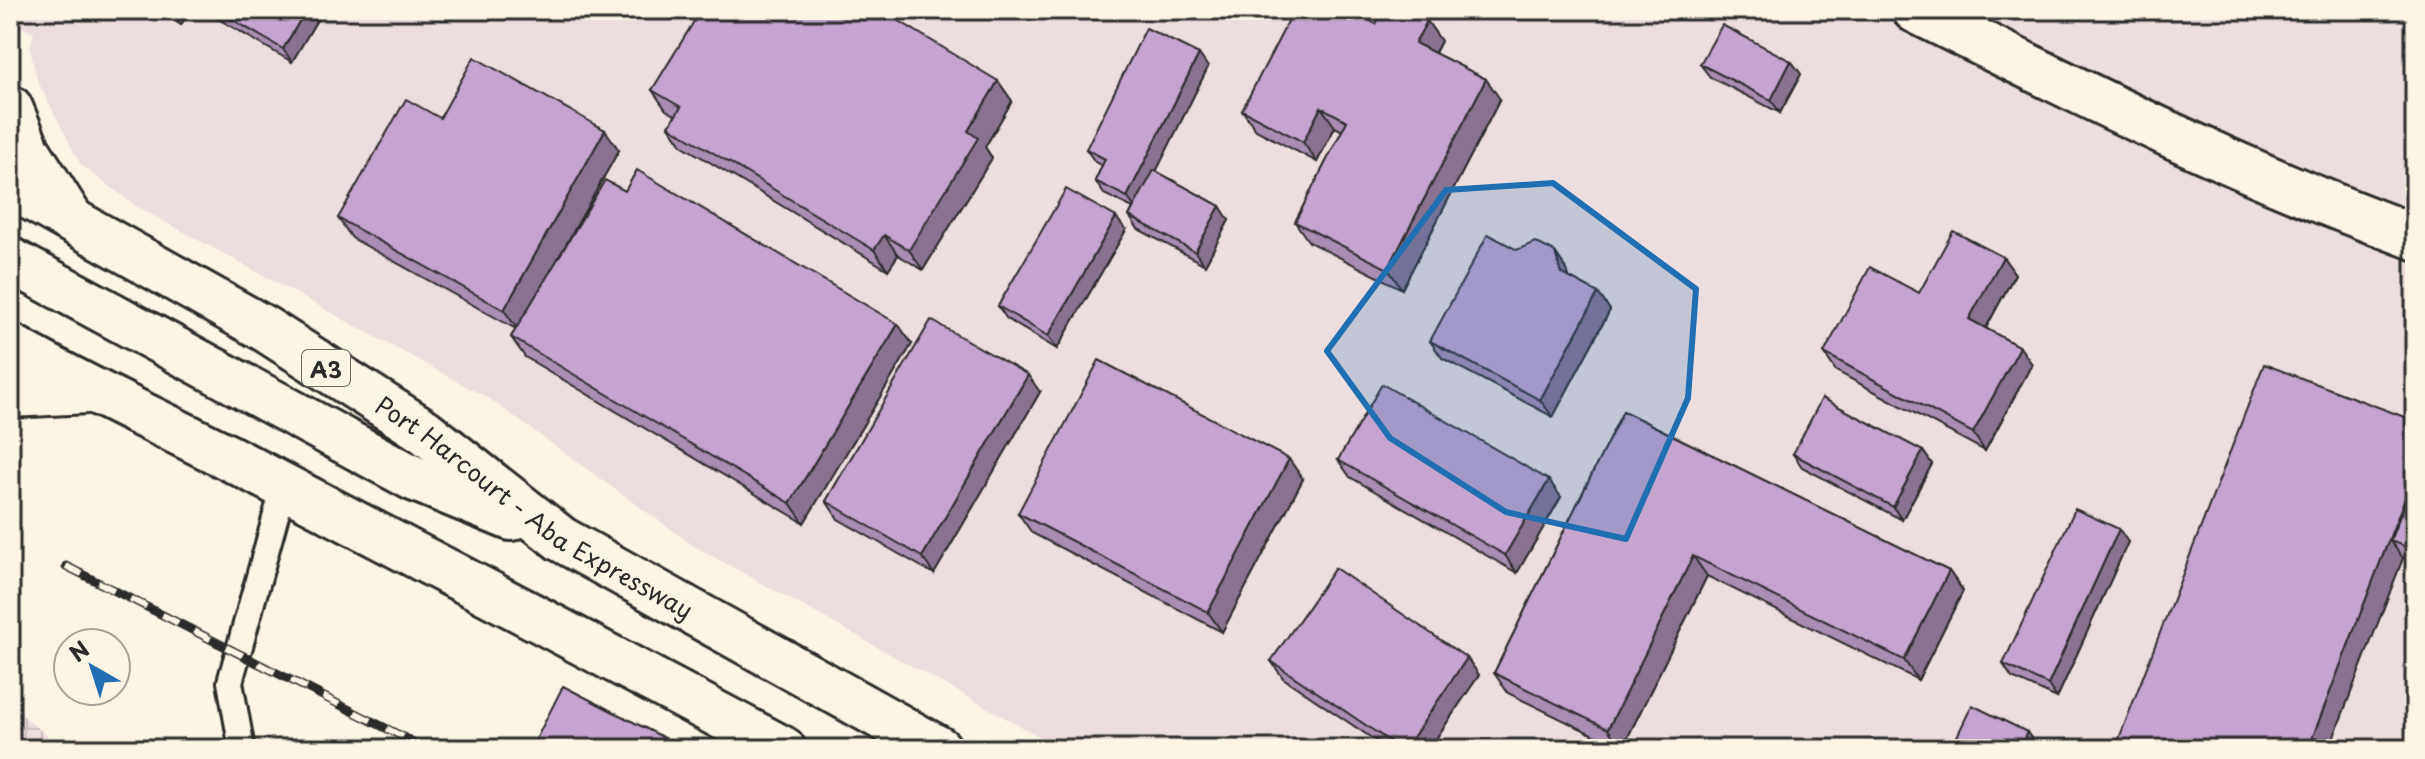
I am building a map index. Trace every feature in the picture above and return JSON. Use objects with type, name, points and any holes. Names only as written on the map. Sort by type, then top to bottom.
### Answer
[{"type":"main road","points":[[1918,11],[2143,125],[2337,209],[2415,237]]},
{"type":"main road","points":[[10,108],[28,151],[74,225]]},
{"type":"main road","name":"Port Harcourt - Aba Expressway","points":[[10,186],[74,225],[265,329],[424,431],[561,539],[939,749]]},
{"type":"main road","points":[[10,260],[413,478],[561,539]]},
{"type":"main road","points":[[10,346],[88,391],[284,486],[489,591],[783,749]]},
{"type":"main road","points":[[10,395],[88,391]]},
{"type":"lane","points":[[242,749],[230,682],[284,486]]},
{"type":"highlighted area","points":[[1553,183],[1696,289],[1688,398],[1626,539],[1506,512],[1390,438],[1327,351],[1446,190]]},
{"type":"shaded area","points":[[10,10],[2415,10],[2415,749],[1062,749],[694,546],[491,400],[136,206],[81,165],[37,80],[30,47],[34,33],[10,21]]},
{"type":"shaded area","points":[[10,705],[63,749],[10,749]]},
{"type":"building","points":[[216,10],[306,10],[283,49]]},
{"type":"building","points":[[701,10],[881,10],[998,81],[968,131],[978,138],[909,250],[884,235],[874,250],[669,126],[681,107],[652,90]]},
{"type":"building","points":[[1294,10],[1348,10],[1376,24],[1383,10],[1406,10],[1427,21],[1415,43],[1486,79],[1388,269],[1295,222],[1347,121],[1321,107],[1303,142],[1242,110]]},
{"type":"building","points":[[1722,25],[1791,61],[1771,100],[1700,64]]},
{"type":"building","points":[[1146,28],[1199,54],[1127,197],[1095,181],[1105,159],[1086,149]]},
{"type":"building","points":[[474,57],[605,130],[504,310],[338,218],[406,99],[440,118]]},
{"type":"building","points":[[637,170],[898,324],[790,503],[511,337],[605,180],[625,191]]},
{"type":"building","points":[[1154,170],[1220,206],[1195,252],[1129,216]]},
{"type":"building","points":[[1066,189],[1116,217],[1048,336],[998,306]]},
{"type":"building","points":[[1953,231],[2003,257],[1969,319],[2020,347],[1973,433],[1824,353],[1870,267],[1919,293]]},
{"type":"building","points":[[1488,234],[1517,250],[1535,242],[1555,252],[1561,273],[1598,293],[1540,400],[1430,341]]},
{"type":"building","points":[[931,320],[1028,375],[922,557],[826,501]]},
{"type":"building","points":[[1099,360],[1289,459],[1208,612],[1018,513]]},
{"type":"building","points":[[2264,364],[2415,421],[2415,472],[2308,749],[2115,749]]},
{"type":"building","points":[[1382,384],[1549,480],[1505,555],[1338,460]]},
{"type":"building","points":[[1822,398],[1923,451],[1893,507],[1793,454]]},
{"type":"building","points":[[1623,411],[1949,571],[1904,660],[1693,556],[1608,729],[1494,673]]},
{"type":"building","points":[[2415,478],[2415,550],[2390,541]]},
{"type":"building","points":[[2075,509],[2119,529],[2048,685],[2003,664]]},
{"type":"building","points":[[1335,568],[1467,658],[1405,749],[1271,661]]},
{"type":"building","points":[[563,686],[686,749],[531,749]]},
{"type":"building","points":[[1972,705],[2027,732],[2019,749],[1951,749]]},
{"type":"railway","points":[[66,566],[427,749]]}]
